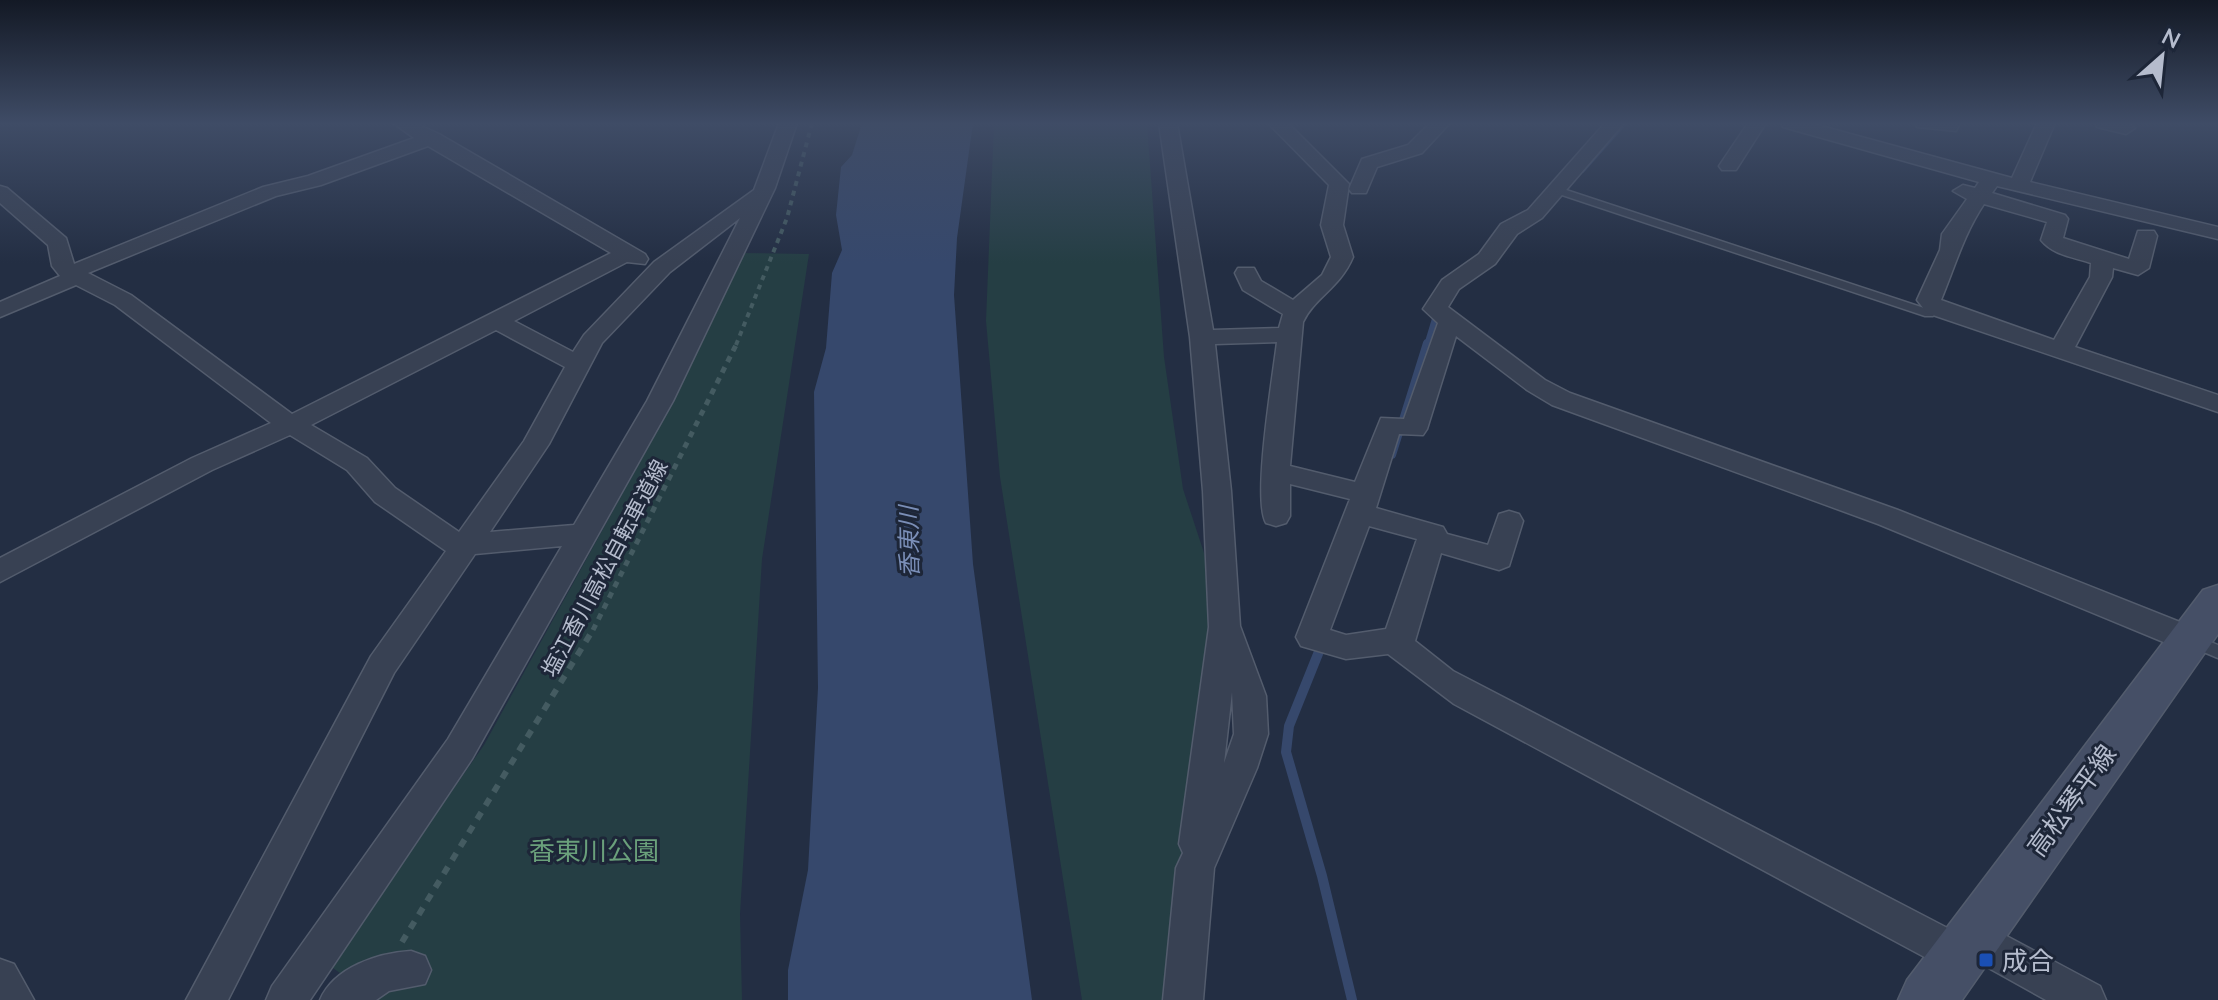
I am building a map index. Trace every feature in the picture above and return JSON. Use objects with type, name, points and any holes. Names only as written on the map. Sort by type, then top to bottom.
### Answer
[{"type":"main road","name":"高松琴平線","points":[[1927,1000],[2208,631]]},
{"type":"street","points":[[0,310],[270,191],[314,181],[345,170]]},
{"type":"street","points":[[484,170],[625,255],[662,267]]},
{"type":"street","points":[[286,1000],[460,749],[660,401],[771,170]]},
{"type":"street","points":[[1175,170],[1202,337],[1221,541],[1224,626],[1195,868],[1183,1000]]},
{"type":"street","points":[[1202,337],[1292,323],[1331,283],[1337,274],[1341,246],[1332,225],[1339,184],[1324,170]]},
{"type":"street","points":[[1359,189],[1366,170]]},
{"type":"street","points":[[1575,170],[1559,191],[1535,214],[1500,237],[1487,259],[1450,285],[1434,306],[1536,385],[1561,399],[2208,631]]},
{"type":"street","points":[[1910,170],[1985,187],[2058,219],[2052,240],[2065,248],[2102,259],[2138,268],[2146,236]]},
{"type":"street","points":[[2019,184],[2025,170]]},
{"type":"street","points":[[1985,187],[2019,184],[2217,227]]},
{"type":"street","points":[[1985,187],[1953,234],[1951,250],[1929,300],[1935,308],[2218,404]]},
{"type":"street","points":[[206,1000],[382,665],[536,444],[592,340],[662,267],[765,188]]},
{"type":"street","points":[[0,192],[58,243],[63,266],[74,275],[123,300],[290,425],[318,438],[357,464],[385,495],[448,541],[467,544],[583,534]]},
{"type":"street","points":[[0,571],[202,464],[290,425],[625,255]]},
{"type":"street","points":[[2061,350],[2101,277],[2102,259]]},
{"type":"street","points":[[1246,273],[1251,285],[1292,323]]},
{"type":"street","points":[[1443,314],[1447,327],[1414,429],[1390,424],[1366,510],[1312,637],[1346,647],[1382,640],[1399,645],[1414,661],[1459,689],[1966,947],[2086,1000]]},
{"type":"street","points":[[1276,516],[1276,471],[1292,323]]},
{"type":"street","points":[[504,325],[578,364]]},
{"type":"street","points":[[1276,471],[1366,510],[1433,534],[1399,645]]},
{"type":"street","points":[[1432,540],[1499,559],[1509,521]]},
{"type":"street","points":[[340,1000],[397,971]]},
{"type":"street","points":[[0,978],[14,1000]]},
{"type":"lane","points":[[1559,191],[1929,314],[1935,308]]},
{"type":"path","name":"塩江香川高松自転車道線","points":[[397,971],[613,595],[739,338],[787,218],[800,170]]},
{"type":"green space","points":[[992,170],[1150,170],[1164,357],[1183,489],[1207,562],[1210,638],[1162,1000],[1082,1000],[1000,477],[986,321]]},
{"type":"green space","name":"香東川公園","points":[[740,253],[809,254],[762,559],[740,914],[742,1000],[352,1000],[360,987],[330,966],[484,745],[673,402]]},
{"type":"water","name":"香東川","points":[[841,170],[967,170],[957,238],[954,295],[973,564],[1032,1000],[788,1000],[788,970],[808,870],[818,688],[814,392],[826,348],[832,273],[842,250],[836,215]]},
{"type":"waterway","points":[[1427,345],[1437,312]]},
{"type":"waterway","points":[[1392,455],[1427,343]]},
{"type":"waterway","points":[[1322,644],[1289,726],[1286,752],[1322,876],[1352,1000]]},
{"type":"place","name":"成合","points":[[1986,960]]}]
